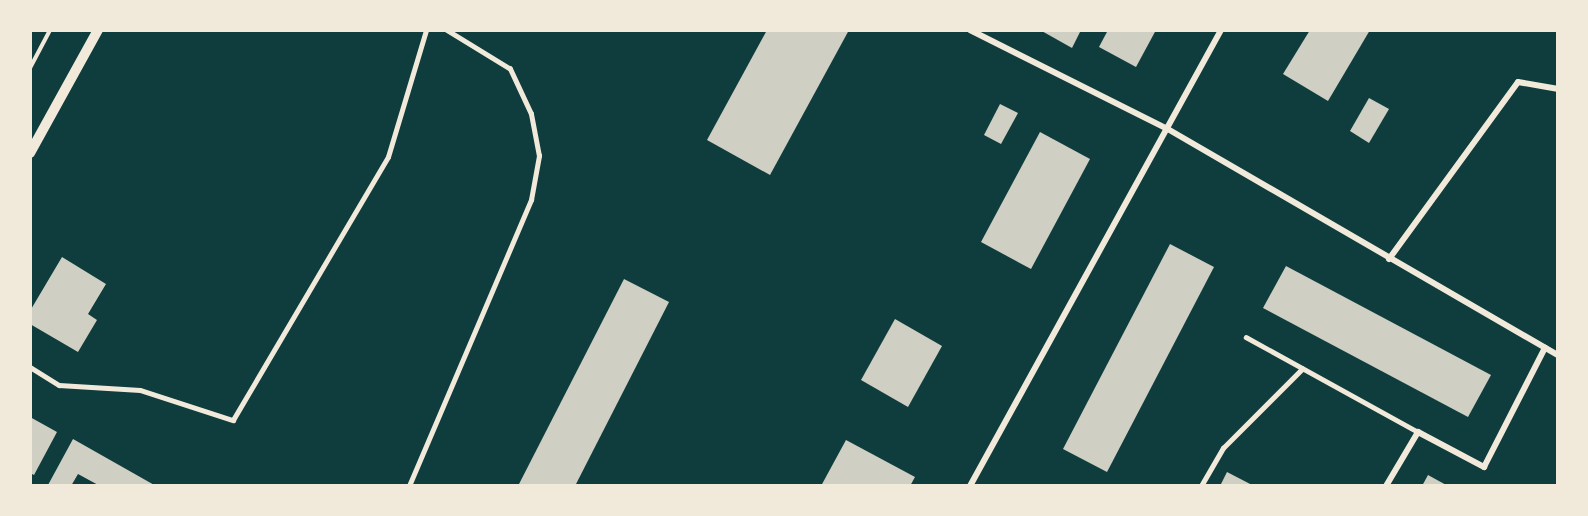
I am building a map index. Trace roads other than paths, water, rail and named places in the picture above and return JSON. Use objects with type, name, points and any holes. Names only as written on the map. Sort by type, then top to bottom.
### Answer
[{"type":"street","points":[[30,153],[98,30]]},
{"type":"street","points":[[970,30],[1166,128],[1558,355]]},
{"type":"street","points":[[970,486],[1221,30]]},
{"type":"street","points":[[1389,259],[1518,82],[1558,89]]},
{"type":"street","points":[[1386,486],[1418,432],[1484,467],[1545,348]]},
{"type":"lane","points":[[30,367],[60,385],[140,390],[233,420],[388,157],[426,30]]},
{"type":"lane","points":[[408,486],[531,200],[539,156],[531,114],[510,69],[446,30]]},
{"type":"lane","points":[[1246,337],[1418,432]]},
{"type":"lane","points":[[1201,486],[1223,448],[1302,369]]}]
